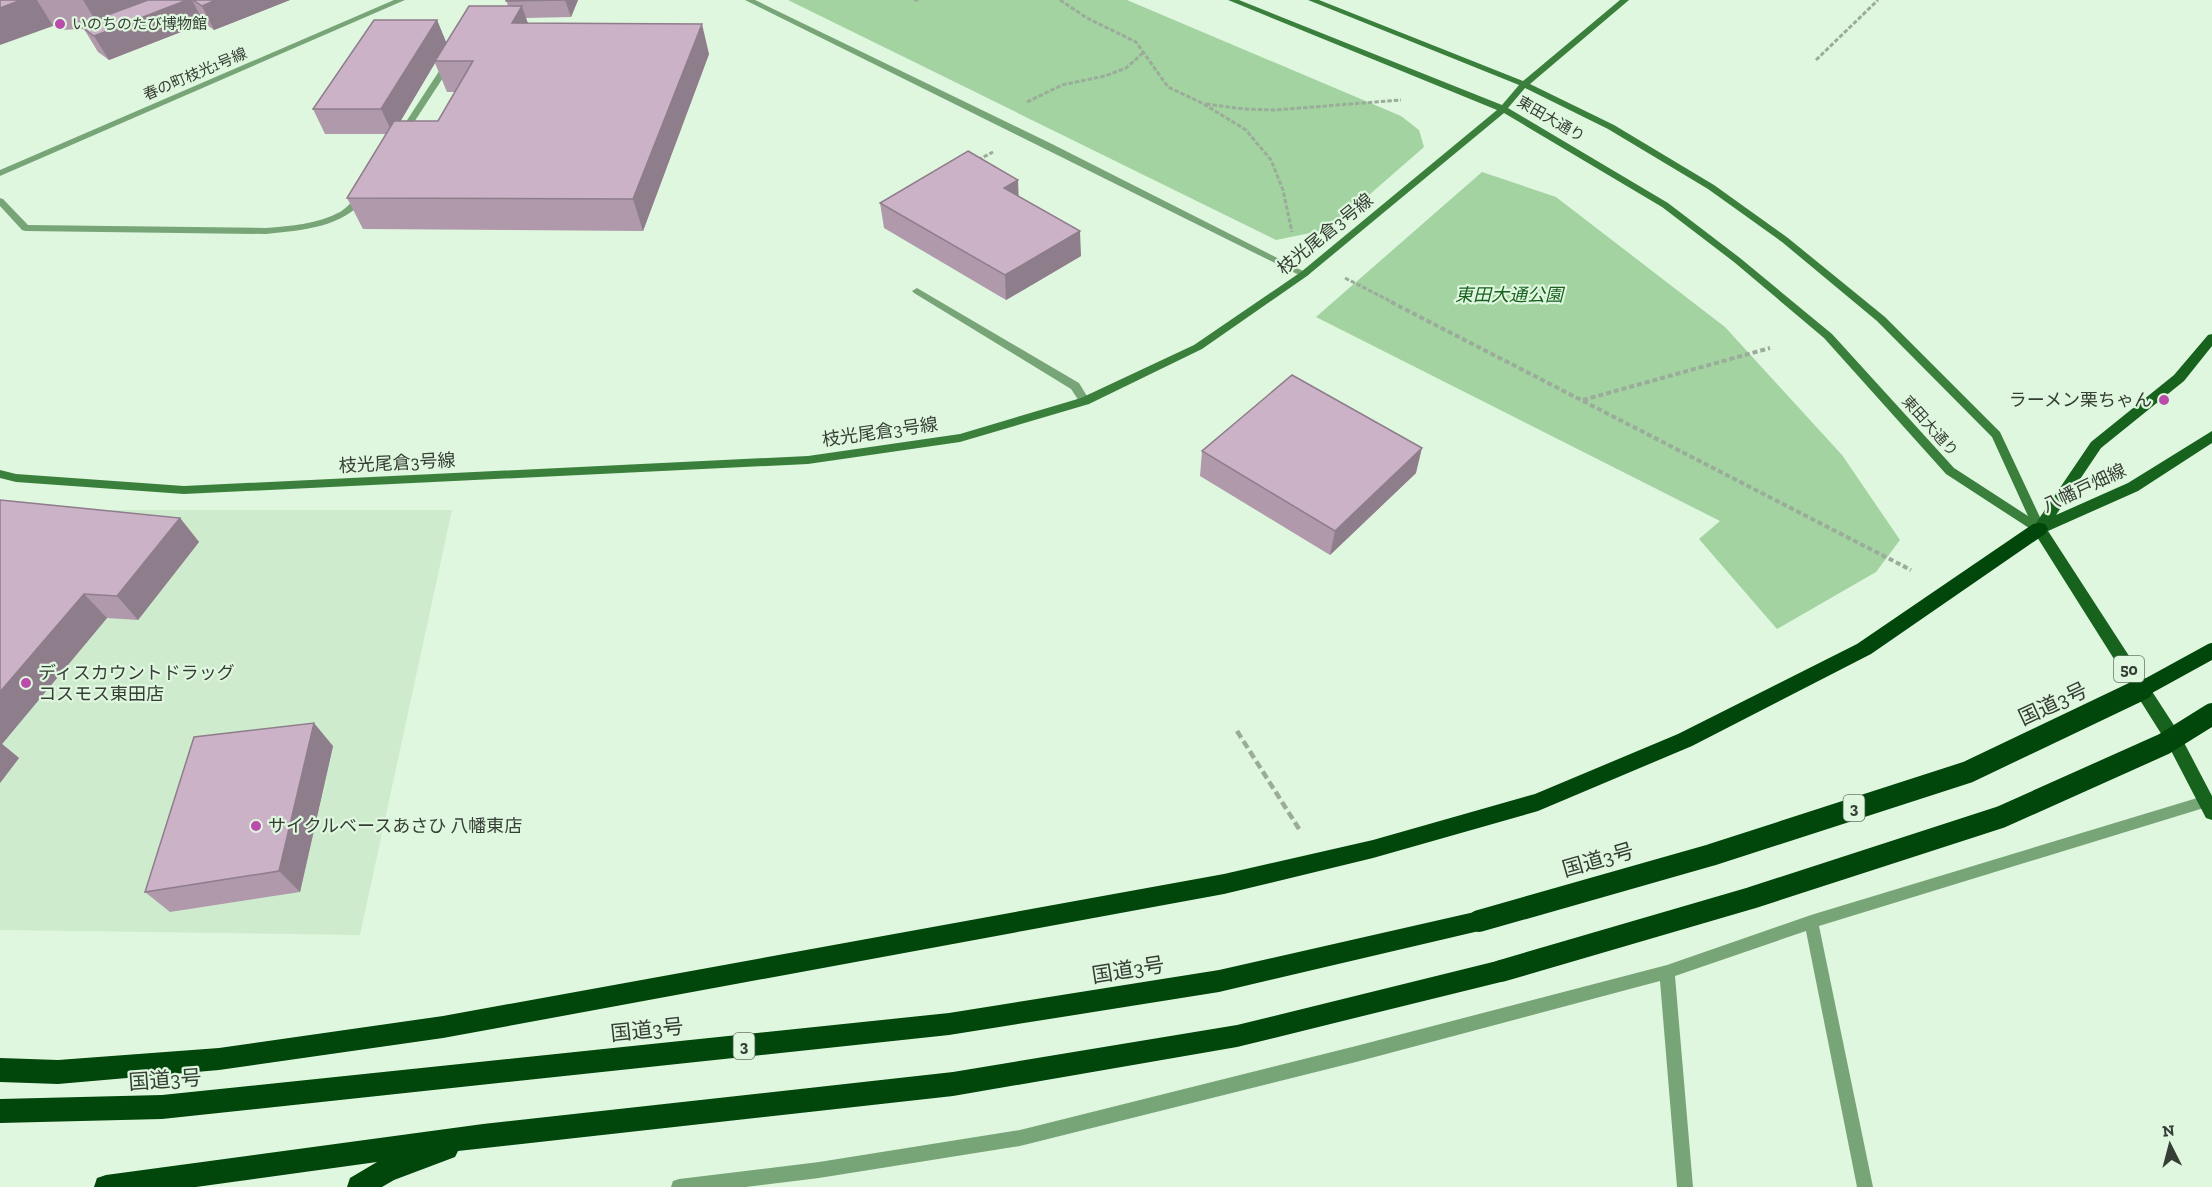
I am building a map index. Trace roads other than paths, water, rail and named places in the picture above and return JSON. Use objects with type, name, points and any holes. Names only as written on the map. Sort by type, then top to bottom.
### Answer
[{"type":"highway","points":[[0,1070],[58,1072],[219,1059],[443,1027],[1213,886],[1373,849],[1538,802],[1685,740],[1864,649],[2040,529]]},
{"type":"highway","name":"国道3号","points":[[0,1111],[162,1107],[949,1024],[1219,981],[1479,921],[1711,855],[1968,772],[2126,698],[2212,651]]},
{"type":"highway","points":[[106,1187],[483,1136],[953,1084],[1237,1036],[1501,971],[1751,898],[2001,817],[2164,744],[2212,714]]},
{"type":"highway","points":[[359,1187],[387,1170],[483,1136]]},
{"type":"main road","name":"八幡戸畑線","points":[[2040,529],[2096,445],[2179,378],[2212,338]]},
{"type":"main road","name":"八幡戸畑線","points":[[2040,529],[2133,486],[2212,436]]},
{"type":"main road","name":"50","points":[[2040,529],[2173,738],[2209,807]]},
{"type":"street","name":"春の町枝光1号線","points":[[0,173],[401,0]]},
{"type":"street","points":[[749,0],[1050,146],[1304,274]]},
{"type":"street","name":"東田大通り","points":[[1232,0],[1503,109],[1567,145],[1665,206],[1737,261],[1828,336],[1950,471],[2040,529]]},
{"type":"street","name":"東田大通り","points":[[1312,0],[1524,84],[1611,127],[1711,187],[1785,240],[1881,319],[1996,435],[2040,529]]},
{"type":"street","name":"枝光尾倉3号線","points":[[0,474],[16,478],[184,490],[807,460],[960,438],[1085,401],[1198,347],[1304,274],[1503,109],[1524,84],[1625,0]]},
{"type":"street","points":[[400,138],[456,51]]},
{"type":"street","points":[[0,201],[25,228],[266,231],[296,228],[329,220],[356,206],[368,187]]},
{"type":"street","points":[[916,291],[1075,386],[1085,401]]},
{"type":"street","points":[[679,1187],[819,1170],[1020,1138],[1344,1057],[1667,972],[1811,922],[2209,807]]},
{"type":"street","points":[[1811,922],[1865,1187]]},
{"type":"street","points":[[1667,972],[1685,1187]]},
{"type":"place","name":"いのちのたび博物館","points":[[60,24]]},
{"type":"place","name":"ラーメン栗ちゃん","points":[[2164,400]]},
{"type":"place","name":"ディスカウントドラッグ コスモス東田店","points":[[26,683]]},
{"type":"place","name":"サイクルベースあさひ 八幡東店","points":[[256,826]]},
{"type":"park label","name":"東田大通公園","points":[[1509,295]]}]
